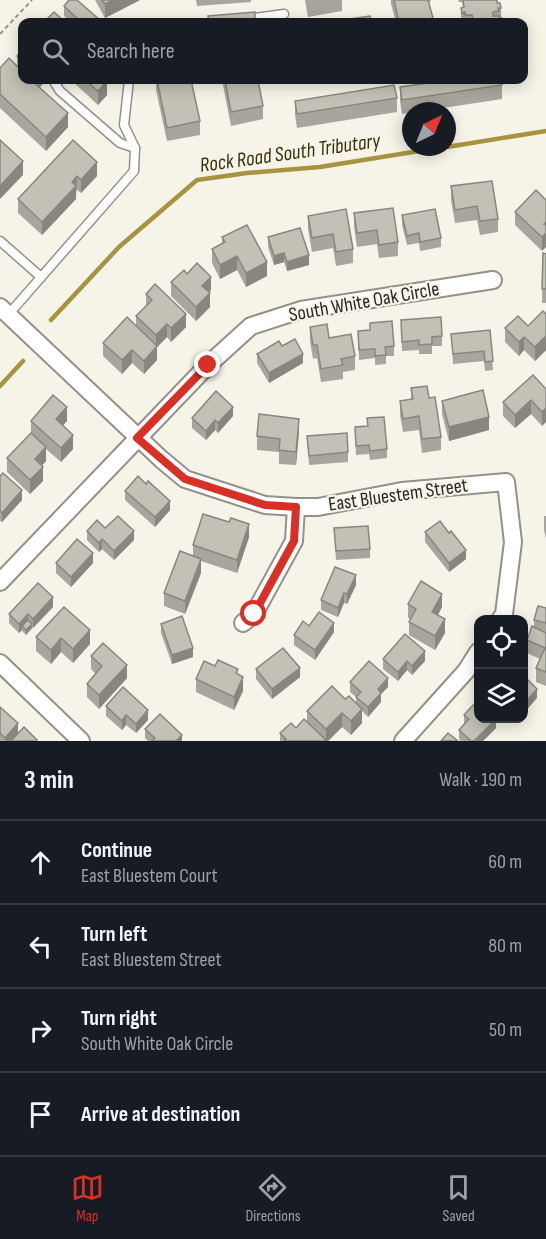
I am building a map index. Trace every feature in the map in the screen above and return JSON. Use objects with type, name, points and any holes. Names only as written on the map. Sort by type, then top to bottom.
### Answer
[{"type":"street","name":"South White Oak Circle","points":[[0,582],[208,365],[251,326],[301,310],[493,280]]},
{"type":"street","name":"East Bluestem Street","points":[[4,311],[137,438],[185,479],[265,505],[296,507],[318,507],[402,491],[506,482],[513,542],[503,615]]},
{"type":"street","points":[[243,623],[254,614],[294,541],[296,507]]},
{"type":"street","points":[[403,741],[466,671],[474,658]]},
{"type":"street","points":[[0,663],[81,741]]},
{"type":"lane","points":[[254,18],[284,14]]},
{"type":"lane","points":[[56,84],[60,91],[120,143],[135,148]]},
{"type":"lane","points":[[4,311],[41,277],[134,171],[135,148],[124,125],[129,84]]},
{"type":"lane","points":[[0,241],[41,277]]},
{"type":"path","points":[[0,34],[32,0]]},
{"type":"building","points":[[69,0],[77,0],[97,18],[77,18],[64,6]]},
{"type":"building","points":[[394,0],[428,0],[433,18],[398,18]]},
{"type":"building","points":[[463,0],[497,0],[501,8],[493,12],[493,16],[499,16],[499,18],[473,18],[472,15],[462,13],[461,8],[464,7]]},
{"type":"building","points":[[54,12],[61,18],[48,18]]},
{"type":"building","points":[[255,12],[255,18],[208,18],[208,16]]},
{"type":"building","points":[[9,58],[18,67],[18,84],[35,84],[68,113],[46,137],[0,94],[0,68]]},
{"type":"building","points":[[90,84],[104,84],[98,91]]},
{"type":"building","points":[[158,84],[192,84],[200,121],[167,128]]},
{"type":"building","points":[[226,84],[259,84],[263,106],[231,112]]},
{"type":"building","points":[[421,84],[502,85],[402,100],[400,87]]},
{"type":"building","points":[[394,85],[397,98],[297,114],[295,101]]},
{"type":"building","points":[[0,140],[23,161],[0,186]]},
{"type":"building","points":[[73,140],[97,162],[81,180],[77,176],[72,182],[76,186],[42,222],[18,199]]},
{"type":"building","points":[[492,181],[498,219],[480,221],[477,206],[455,210],[451,186]]},
{"type":"building","points":[[536,190],[546,200],[546,222],[544,224],[546,233],[542,237],[515,212]]},
{"type":"building","points":[[393,208],[398,242],[379,245],[377,230],[357,233],[354,213]]},
{"type":"building","points":[[346,209],[353,249],[336,252],[333,234],[312,238],[308,216]]},
{"type":"building","points":[[435,209],[441,238],[420,242],[419,233],[407,236],[402,215]]},
{"type":"building","points":[[247,225],[267,262],[246,273],[237,256],[220,265],[212,249],[225,242],[222,237]]},
{"type":"building","points":[[300,228],[309,255],[287,262],[284,253],[274,256],[268,237]]},
{"type":"building","points":[[543,253],[546,254],[546,289],[542,289]]},
{"type":"building","points":[[197,263],[211,277],[202,286],[210,293],[196,307],[171,282],[184,270],[187,274]]},
{"type":"building","points":[[155,284],[186,314],[171,328],[167,324],[156,335],[136,316],[152,300],[146,294]]},
{"type":"building","points":[[543,311],[546,314],[546,336],[535,347],[524,337],[519,342],[505,328],[518,316],[528,326]]},
{"type":"building","points":[[127,317],[157,346],[144,361],[132,350],[122,360],[103,343]]},
{"type":"building","points":[[441,317],[442,336],[432,337],[432,344],[419,345],[419,340],[402,342],[401,320]]},
{"type":"building","points":[[392,321],[394,346],[385,347],[386,355],[375,356],[375,349],[359,350],[358,331],[370,330],[370,323]]},
{"type":"building","points":[[327,324],[329,338],[351,334],[355,356],[341,359],[343,365],[321,369],[317,345],[313,345],[310,327]]},
{"type":"building","points":[[490,330],[493,361],[485,362],[484,351],[453,354],[451,334]]},
{"type":"building","points":[[295,339],[303,354],[269,373],[257,354],[279,341],[282,346]]},
{"type":"building","points":[[533,375],[546,389],[546,408],[542,412],[531,400],[515,415],[503,402]]},
{"type":"building","points":[[427,386],[429,398],[435,397],[441,437],[422,439],[419,416],[403,419],[400,401],[413,399],[411,388]]},
{"type":"building","points":[[483,390],[489,417],[449,427],[442,401]]},
{"type":"building","points":[[216,391],[233,407],[218,423],[215,420],[206,431],[192,418]]},
{"type":"building","points":[[53,395],[67,407],[56,419],[73,435],[61,448],[31,421]]},
{"type":"building","points":[[259,414],[299,419],[296,452],[279,450],[280,439],[257,436]]},
{"type":"building","points":[[384,417],[387,449],[370,451],[369,445],[356,446],[355,427],[368,426],[367,418]]},
{"type":"building","points":[[31,433],[46,447],[35,459],[43,467],[30,480],[7,458]]},
{"type":"building","points":[[347,433],[348,452],[309,456],[307,436]]},
{"type":"building","points":[[3,473],[22,490],[2,513],[0,511],[0,476]]},
{"type":"building","points":[[138,476],[146,484],[148,481],[170,501],[155,517],[125,491]]},
{"type":"building","points":[[203,514],[229,522],[231,518],[249,524],[237,560],[193,545]]},
{"type":"building","points":[[118,516],[134,531],[114,551],[102,539],[99,543],[87,531],[97,520],[105,528]]},
{"type":"building","points":[[440,521],[466,550],[449,563],[425,532]]},
{"type":"building","points":[[368,526],[370,549],[336,551],[334,528]]},
{"type":"building","points":[[77,539],[93,553],[71,577],[56,563]]},
{"type":"building","points":[[180,551],[201,559],[185,601],[164,593]]},
{"type":"building","points":[[335,567],[356,575],[347,594],[344,593],[338,608],[321,600]]},
{"type":"building","points":[[421,581],[442,594],[432,612],[445,619],[435,636],[409,622],[416,609],[408,604]]},
{"type":"building","points":[[38,583],[53,597],[33,619],[28,614],[19,624],[9,614]]},
{"type":"building","points":[[538,606],[546,608],[546,623],[534,620]]},
{"type":"building","points":[[64,607],[90,630],[73,649],[61,638],[51,650],[36,637]]},
{"type":"building","points":[[319,612],[334,623],[315,650],[294,635],[303,621],[309,626]]},
{"type":"building","points":[[182,616],[193,648],[172,655],[161,624]]},
{"type":"building","points":[[28,620],[32,624],[26,630],[22,626]]},
{"type":"building","points":[[532,626],[546,633],[546,672],[536,668],[545,648],[528,640]]},
{"type":"building","points":[[405,634],[425,651],[412,666],[407,661],[398,672],[383,659]]},
{"type":"building","points":[[103,643],[127,665],[99,695],[87,684],[102,666],[91,656]]},
{"type":"building","points":[[283,648],[300,668],[272,689],[256,669]]},
{"type":"building","points":[[218,660],[238,669],[236,673],[243,677],[234,697],[196,679],[204,661],[215,666]]},
{"type":"building","points":[[369,661],[388,678],[378,689],[381,693],[368,707],[356,697],[361,692],[350,682]]},
{"type":"building","points":[[528,680],[537,689],[528,699]]},
{"type":"building","points":[[332,686],[345,699],[349,696],[362,709],[351,721],[342,713],[326,729],[307,711]]},
{"type":"building","points":[[123,687],[148,710],[136,724],[126,715],[122,721],[106,706]]},
{"type":"building","points":[[474,704],[474,723],[492,723],[474,741],[471,741],[459,730],[469,719],[464,715]]},
{"type":"building","points":[[0,707],[18,723],[5,738],[0,733]]},
{"type":"building","points":[[160,714],[182,735],[176,741],[152,741],[155,738],[145,729]]},
{"type":"building","points":[[304,719],[327,741],[284,741],[286,739],[280,733],[291,723],[296,728]]},
{"type":"building","points":[[24,727],[37,740],[11,741]]},
{"type":"building","points":[[448,733],[458,741],[441,741]]},
{"type":"waterway","name":"Rock Road South Tributary","points":[[456,146],[546,131]]},
{"type":"waterway","name":"Rock Road South Tributary","points":[[51,320],[119,247],[197,180],[320,167],[402,154]]},
{"type":"waterway","points":[[0,386],[23,361]]},
{"type":"route","points":[[208,365],[137,438],[185,479],[265,505],[296,507],[294,541],[254,614]]}]
